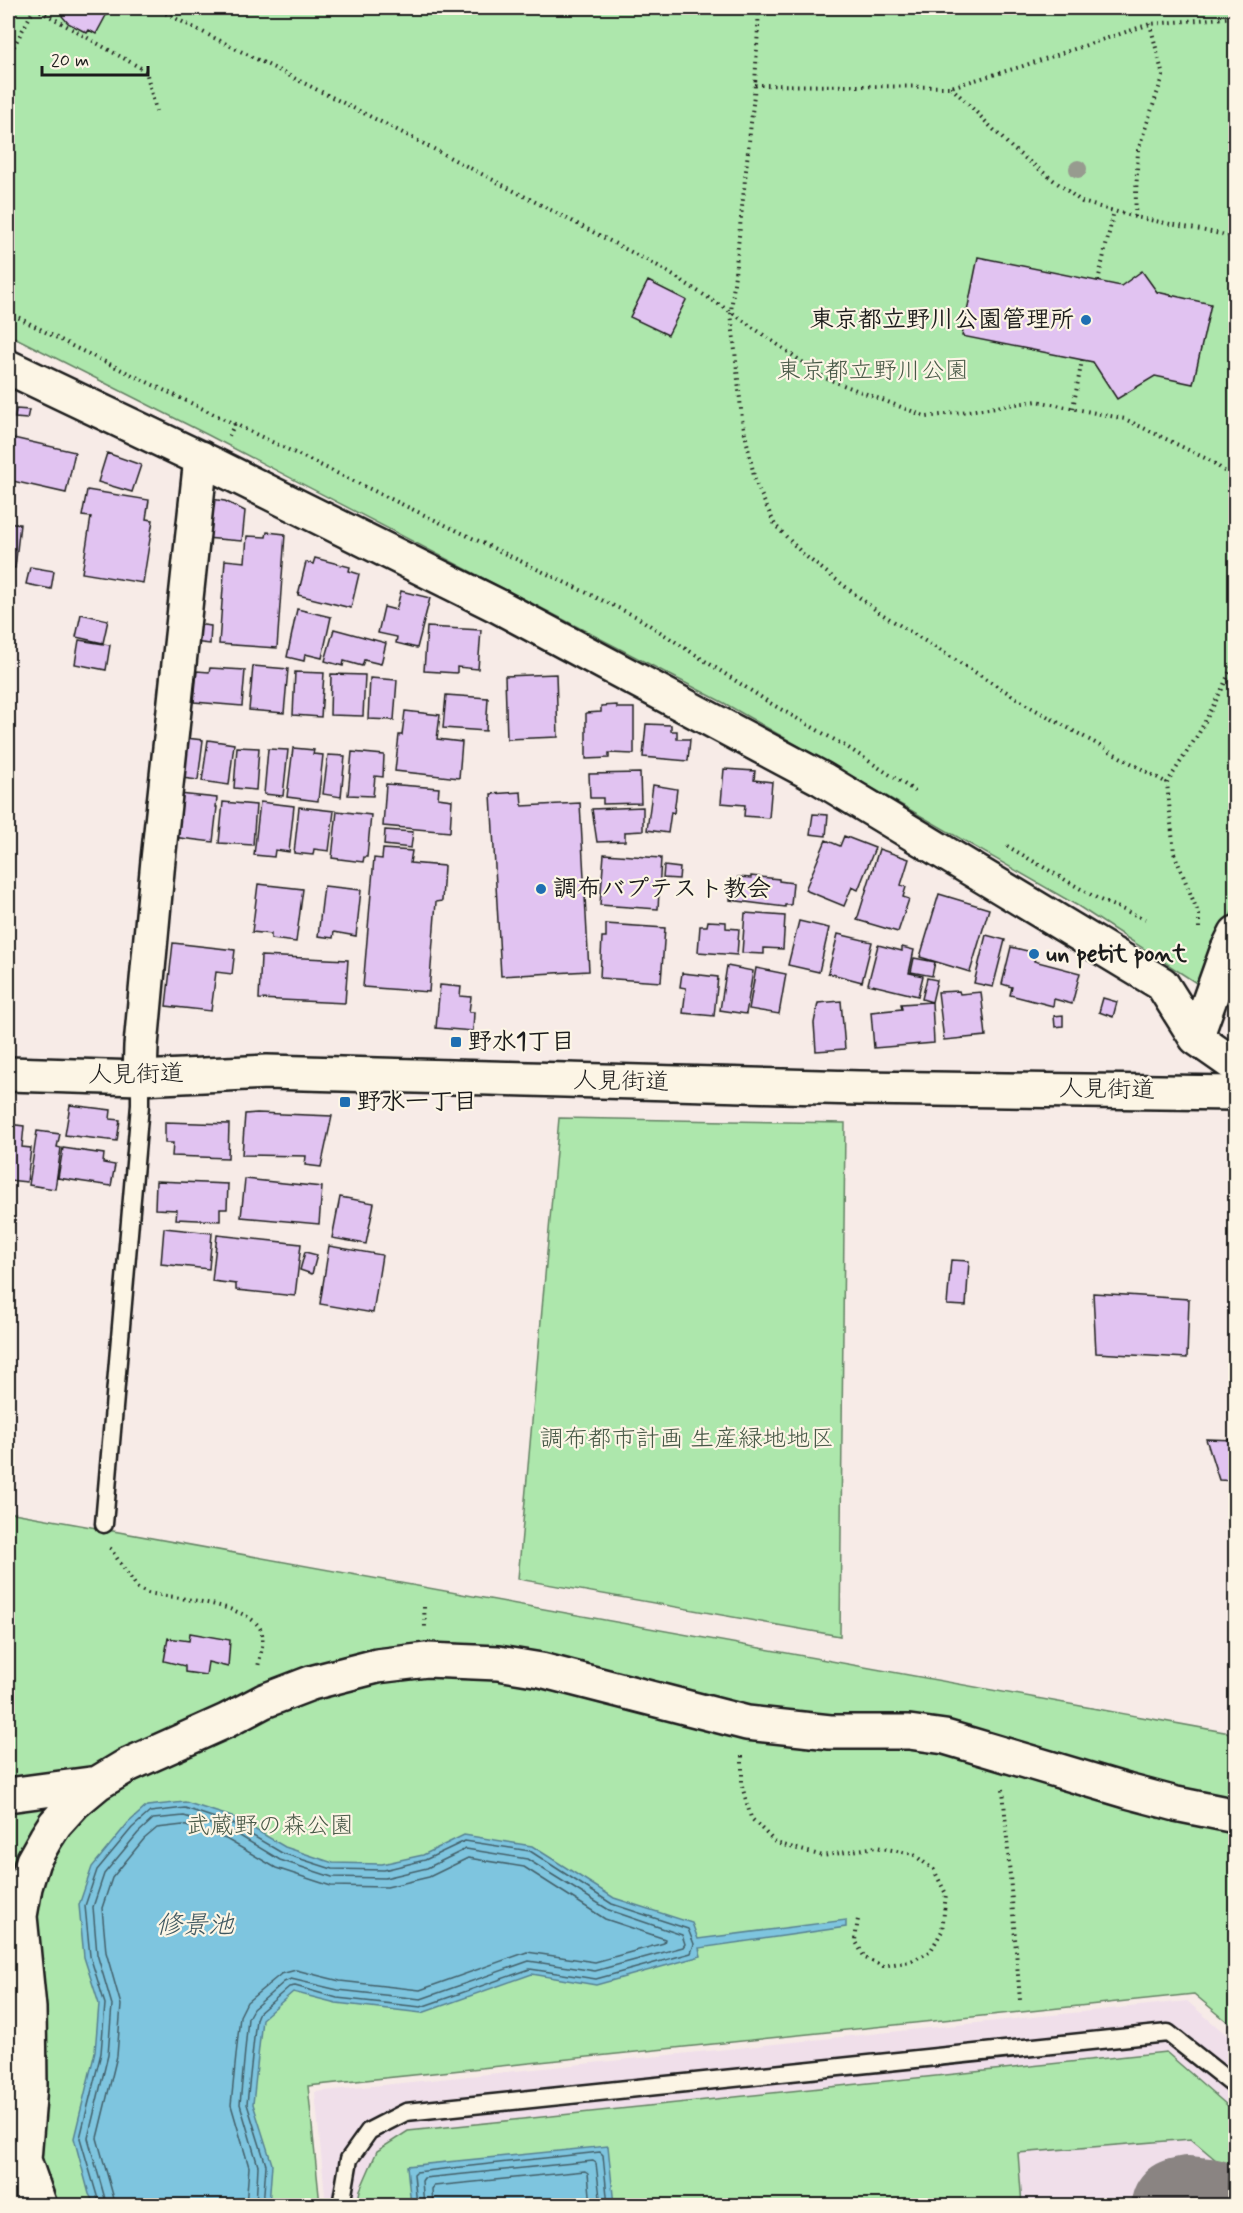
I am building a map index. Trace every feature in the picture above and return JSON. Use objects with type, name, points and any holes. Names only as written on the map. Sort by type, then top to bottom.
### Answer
[{"type":"street","points":[[8,367],[201,458],[498,606],[822,779],[1161,984],[1196,1038],[1236,1066]]},
{"type":"street","points":[[140,1078],[158,860],[201,458]]},
{"type":"street","points":[[1196,1038],[1227,951],[1236,933]]},
{"type":"street","name":"人見街道","points":[[8,1074],[140,1078],[267,1072],[859,1088],[1236,1093]]},
{"type":"street","points":[[8,2192],[24,2160],[31,2047],[29,2008],[14,1904],[25,1887],[33,1861],[46,1838],[74,1803],[98,1783],[128,1765],[226,1721],[264,1701],[311,1683],[377,1666],[426,1660],[469,1661],[541,1670],[747,1723],[830,1732],[909,1732],[945,1737],[1127,1791],[1236,1816]]},
{"type":"street","points":[[8,1795],[30,1794],[98,1783]]},
{"type":"street","points":[[24,2160],[40,2205]]},
{"type":"lane","points":[[104,1524],[139,1128],[140,1078]]},
{"type":"lane","points":[[341,2205],[349,2159],[369,2131],[406,2112],[1168,2033],[1236,2086]]},
{"type":"path","points":[[8,57],[35,8],[146,70],[156,111]]},
{"type":"path","points":[[154,8],[637,255],[731,312],[825,378],[927,417],[1037,400],[1125,419],[1211,461],[1236,480]]},
{"type":"path","points":[[759,8],[755,84],[731,312],[742,419],[755,481],[775,525],[804,555],[877,611],[1034,709],[1167,783]]},
{"type":"path","points":[[755,84],[951,87],[1150,24],[1236,17]]},
{"type":"path","points":[[1135,217],[1138,150],[1162,76],[1150,24]]},
{"type":"path","points":[[951,87],[1021,156],[1082,202],[1135,217],[1234,237],[1236,211]]},
{"type":"path","points":[[1098,281],[1114,211]]},
{"type":"path","points":[[8,312],[74,347],[637,617],[770,703],[847,747],[920,794]]},
{"type":"path","points":[[1073,408],[1082,360]]},
{"type":"path","points":[[1198,937],[1199,915],[1174,853],[1167,783],[1199,733],[1236,658]]},
{"type":"path","points":[[999,842],[1090,895],[1145,919]]},
{"type":"path","points":[[104,1524],[107,1543],[138,1589],[148,1593],[234,1609],[253,1619],[261,1631],[262,1646],[256,1674],[264,1701]]},
{"type":"path","points":[[747,1723],[741,1759],[742,1786],[751,1818],[776,1843],[823,1856],[876,1847],[913,1854],[934,1870],[945,1894],[942,1931],[930,1952],[911,1961],[883,1966],[865,1958],[855,1940],[858,1919]]},
{"type":"path","points":[[1000,1752],[1020,2000]]},
{"type":"shaded area","points":[[1187,2001],[1235,2042],[1235,2205],[326,2205],[315,2092]]},
{"type":"green space","name":"東京都立野川公園","points":[[8,8],[1235,8],[1236,899],[1207,990],[1078,906],[724,703],[208,435],[8,334]]},
{"type":"green space","name":"調布都市計画 生産緑地地区","points":[[559,1118],[845,1123],[840,1636],[518,1579]]},
{"type":"green space","name":"武蔵野の森公園","points":[[8,1512],[1235,1734],[1235,2028],[1194,1994],[308,2086],[320,2205],[8,2205]]},
{"type":"green space","points":[[1166,2052],[1235,2112],[1235,2176],[1191,2139],[1018,2153],[1022,2205],[357,2206],[360,2190],[377,2151],[408,2131]]},
{"type":"water","name":"修景池","points":[[185,1802],[235,1818],[285,1847],[333,1863],[382,1864],[423,1855],[464,1835],[532,1846],[614,1898],[692,1923],[698,1939],[846,1920],[846,1927],[699,1948],[701,1956],[596,1985],[532,1974],[422,2013],[336,2003],[293,1992],[262,2019],[253,2104],[272,2164],[269,2205],[95,2205],[89,2194],[74,2138],[95,2052],[99,2004],[84,1957],[79,1905],[92,1867],[128,1823],[147,1806]]},
{"type":"water","points":[[608,2146],[614,2205],[411,2205],[407,2166]]},
{"type":"building","points":[[66,8],[110,8],[96,34],[89,30],[87,33],[68,23],[62,16]]},
{"type":"building","name":"東京都立野川公園管理所","points":[[978,257],[1121,286],[1142,271],[1157,292],[1211,304],[1193,384],[1155,376],[1117,399],[1093,362],[962,336]]},
{"type":"building","points":[[648,281],[686,300],[668,335],[630,317]]},
{"type":"building","points":[[16,409],[29,410],[27,419],[15,418]]},
{"type":"building","points":[[9,437],[75,452],[66,493],[8,480]]},
{"type":"building","points":[[107,453],[141,465],[132,492],[98,482]]},
{"type":"building","points":[[87,490],[149,500],[146,519],[153,520],[143,583],[82,573],[91,517],[82,516]]},
{"type":"building","points":[[210,499],[225,501],[245,511],[242,541],[205,538]]},
{"type":"building","points":[[8,522],[20,524],[15,568],[8,567]]},
{"type":"building","points":[[267,532],[285,534],[277,648],[219,644],[225,560],[245,562],[247,536],[266,537]]},
{"type":"building","points":[[315,558],[350,567],[349,571],[359,574],[351,608],[298,595],[306,562],[313,564]]},
{"type":"building","points":[[30,567],[54,571],[51,589],[26,584]]},
{"type":"building","points":[[401,591],[430,598],[417,648],[396,643],[397,637],[378,633],[384,607],[396,610]]},
{"type":"building","points":[[297,609],[331,617],[322,658],[305,654],[304,661],[287,657]]},
{"type":"building","points":[[81,614],[108,620],[103,643],[76,637]]},
{"type":"building","points":[[195,624],[211,626],[210,644],[193,642]]},
{"type":"building","points":[[427,627],[481,630],[478,669],[457,667],[457,673],[424,671]]},
{"type":"building","points":[[334,629],[386,643],[381,664],[364,660],[362,666],[344,661],[343,666],[325,661]]},
{"type":"building","points":[[79,640],[110,645],[106,670],[75,664]]},
{"type":"building","points":[[253,666],[288,669],[284,713],[249,710]]},
{"type":"building","points":[[210,668],[245,670],[242,706],[194,702],[197,671],[209,672]]},
{"type":"building","points":[[295,672],[324,673],[321,717],[293,715]]},
{"type":"building","points":[[331,674],[365,675],[363,716],[330,715]]},
{"type":"building","points":[[556,674],[558,737],[507,739],[505,676]]},
{"type":"building","points":[[370,678],[397,680],[394,720],[368,719]]},
{"type":"building","points":[[446,695],[488,698],[486,731],[443,728]]},
{"type":"building","points":[[617,705],[617,708],[634,708],[634,754],[609,753],[609,758],[586,759],[586,713],[601,712],[601,706]]},
{"type":"building","points":[[405,711],[440,715],[437,739],[462,742],[459,778],[395,771],[399,735],[402,735]]},
{"type":"building","points":[[646,724],[671,725],[671,731],[677,731],[677,739],[690,739],[688,761],[643,757]]},
{"type":"building","points":[[186,738],[203,740],[198,780],[182,778]]},
{"type":"building","points":[[208,740],[234,744],[229,785],[202,781]]},
{"type":"building","points":[[237,747],[259,748],[256,790],[234,788]]},
{"type":"building","points":[[293,748],[314,750],[313,754],[323,755],[318,801],[287,797]]},
{"type":"building","points":[[268,749],[288,750],[283,796],[264,794]]},
{"type":"building","points":[[352,752],[384,755],[383,777],[375,776],[373,796],[348,795]]},
{"type":"building","points":[[328,755],[345,756],[341,797],[323,794]]},
{"type":"building","points":[[724,769],[755,771],[754,780],[772,782],[769,818],[744,816],[745,805],[721,803]]},
{"type":"building","points":[[640,773],[641,803],[603,804],[603,798],[590,798],[589,774]]},
{"type":"building","points":[[386,784],[439,788],[438,798],[452,800],[450,832],[383,826]]},
{"type":"building","points":[[653,785],[677,789],[674,813],[671,812],[668,833],[647,830]]},
{"type":"building","name":"調布バプテスト教会","points":[[521,792],[522,806],[580,803],[589,971],[501,976],[491,794]]},
{"type":"building","points":[[179,794],[217,798],[213,842],[172,837]]},
{"type":"building","points":[[223,802],[256,805],[253,845],[219,843]]},
{"type":"building","points":[[260,802],[294,806],[289,852],[275,850],[274,857],[254,855]]},
{"type":"building","points":[[299,807],[334,811],[329,851],[314,849],[313,855],[294,853]]},
{"type":"building","points":[[643,807],[643,831],[625,832],[625,841],[597,842],[592,809]]},
{"type":"building","points":[[337,811],[371,815],[367,857],[364,857],[363,862],[332,858]]},
{"type":"building","points":[[813,814],[828,815],[826,836],[810,834]]},
{"type":"building","points":[[385,830],[413,832],[411,848],[384,845]]},
{"type":"building","points":[[844,836],[875,848],[858,890],[852,887],[844,906],[805,890],[826,840],[840,846]]},
{"type":"building","points":[[383,849],[412,851],[410,863],[444,866],[442,901],[436,902],[429,992],[363,987],[374,858],[382,859]]},
{"type":"building","points":[[879,849],[909,859],[901,885],[906,887],[903,897],[909,899],[898,932],[857,920]]},
{"type":"building","points":[[604,854],[661,858],[658,909],[600,905]]},
{"type":"building","points":[[664,866],[680,868],[679,879],[663,878]]},
{"type":"building","points":[[751,876],[793,883],[791,905],[785,905],[785,907],[730,900],[731,886],[737,886],[738,877],[751,878]]},
{"type":"building","points":[[258,884],[303,889],[296,942],[271,939],[271,934],[252,932]]},
{"type":"building","points":[[324,886],[361,890],[356,936],[334,932],[333,938],[318,936]]},
{"type":"building","points":[[939,894],[989,909],[970,972],[920,957]]},
{"type":"building","points":[[745,913],[785,916],[783,949],[764,948],[764,954],[742,953]]},
{"type":"building","points":[[708,921],[726,922],[726,928],[739,929],[737,955],[698,952],[700,926],[707,926]]},
{"type":"building","points":[[799,921],[829,928],[819,972],[788,965]]},
{"type":"building","points":[[606,924],[665,928],[661,982],[600,978],[602,937],[606,937]]},
{"type":"building","points":[[838,934],[872,942],[862,982],[828,973]]},
{"type":"building","points":[[986,935],[1005,940],[993,987],[974,983]]},
{"type":"building","points":[[173,943],[235,950],[232,974],[216,972],[211,1011],[166,1006]]},
{"type":"building","points":[[878,945],[902,951],[902,947],[914,950],[909,973],[923,976],[918,996],[868,984]]},
{"type":"building","points":[[1011,947],[1036,953],[1034,961],[1080,973],[1072,1004],[1054,999],[1053,1006],[1010,995],[1012,987],[1002,984]]},
{"type":"building","points":[[261,956],[348,960],[345,1003],[259,999]]},
{"type":"building","points":[[914,958],[935,962],[932,976],[911,972]]},
{"type":"building","points":[[727,966],[753,971],[746,1014],[720,1010]]},
{"type":"building","points":[[756,968],[786,974],[779,1014],[749,1009]]},
{"type":"building","points":[[682,973],[718,977],[714,1016],[683,1013],[686,988],[680,987]]},
{"type":"building","points":[[927,978],[937,980],[932,1002],[922,999]]},
{"type":"building","points":[[440,985],[461,987],[460,996],[471,997],[469,1012],[474,1012],[473,1031],[436,1028]]},
{"type":"building","points":[[959,991],[960,994],[981,992],[986,1036],[944,1040],[938,992]]},
{"type":"building","points":[[1103,998],[1117,1002],[1113,1017],[1099,1012]]},
{"type":"building","points":[[841,1001],[845,1049],[816,1051],[814,1023],[818,1003]]},
{"type":"building","points":[[932,1002],[934,1043],[874,1048],[871,1012],[902,1009],[901,1004]]},
{"type":"building","points":[[1063,1015],[1063,1026],[1055,1027],[1054,1016]]},
{"type":"building","points":[[70,1105],[111,1110],[110,1119],[120,1120],[117,1141],[65,1135]]},
{"type":"building","points":[[245,1114],[332,1116],[321,1167],[305,1165],[306,1156],[242,1155]]},
{"type":"building","points":[[165,1122],[229,1124],[228,1158],[172,1156],[173,1143],[165,1143]]},
{"type":"building","points":[[8,1124],[24,1126],[22,1147],[31,1148],[27,1182],[8,1180]]},
{"type":"building","points":[[37,1131],[60,1134],[57,1147],[61,1148],[55,1189],[29,1185]]},
{"type":"building","points":[[63,1148],[104,1154],[103,1163],[115,1165],[111,1186],[58,1178]]},
{"type":"building","points":[[245,1179],[322,1187],[319,1224],[241,1217]]},
{"type":"building","points":[[156,1181],[228,1184],[227,1209],[220,1209],[220,1221],[176,1219],[177,1210],[155,1209]]},
{"type":"building","points":[[340,1197],[374,1203],[366,1244],[332,1238]]},
{"type":"building","points":[[164,1228],[212,1233],[209,1269],[161,1264]]},
{"type":"building","points":[[217,1235],[301,1244],[295,1296],[236,1290],[236,1284],[212,1281]]},
{"type":"building","points":[[329,1246],[382,1255],[373,1313],[320,1304]]},
{"type":"building","points":[[305,1252],[317,1255],[312,1274],[300,1270]]},
{"type":"building","points":[[951,1260],[969,1261],[966,1306],[947,1305]]},
{"type":"building","points":[[1093,1293],[1189,1299],[1187,1358],[1096,1353]]},
{"type":"building","points":[[1206,1439],[1236,1440],[1236,1481],[1219,1480]]},
{"type":"building","points":[[190,1633],[230,1640],[228,1667],[208,1662],[206,1675],[185,1672],[185,1666],[164,1661],[168,1638],[189,1641]]},
{"type":"taxiway","points":[[1179,2206],[1188,2204],[1208,2206]]},
{"type":"place","name":"東京都立野川公園管理所","points":[[1086,320]]},
{"type":"place","name":"調布バプテスト教会","points":[[541,889]]},
{"type":"place","name":"un petit pont","points":[[1034,954]]},
{"type":"place","name":"野水1丁目","points":[[456,1042]]},
{"type":"place","name":"野水一丁目","points":[[345,1102]]}]
